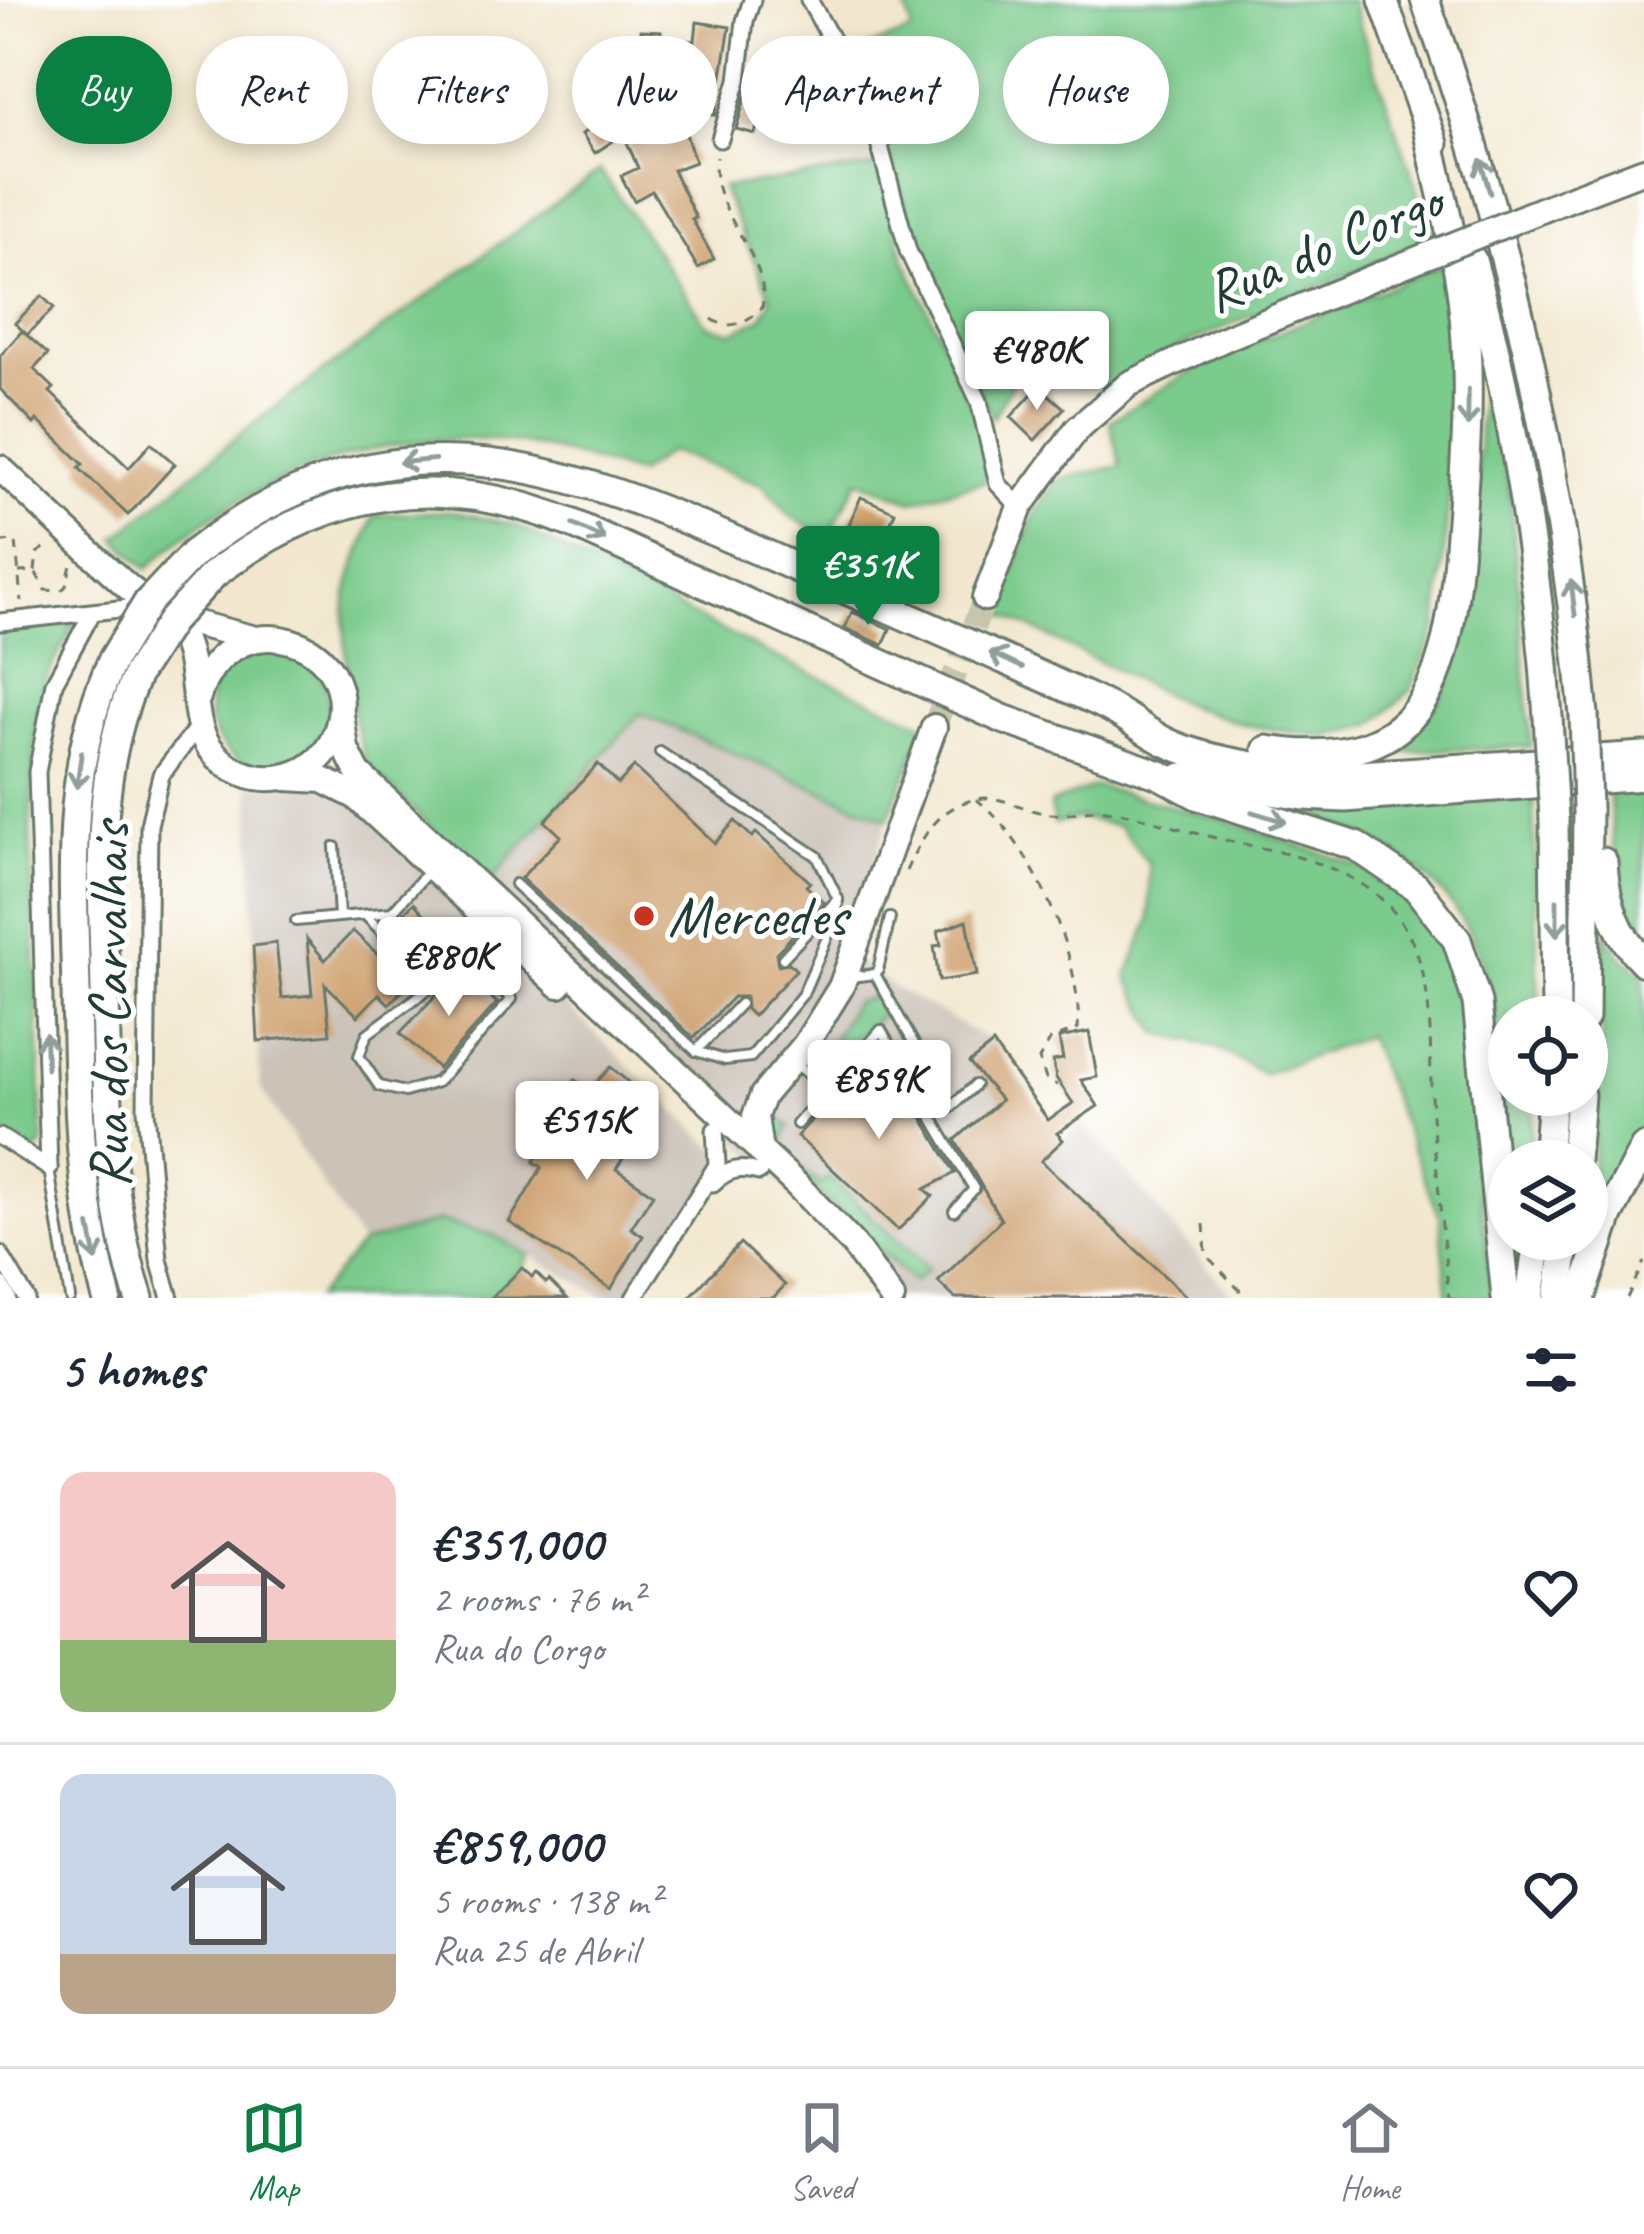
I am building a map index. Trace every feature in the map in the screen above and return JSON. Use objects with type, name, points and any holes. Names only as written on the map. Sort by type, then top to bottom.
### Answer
[{"type":"highway","points":[[1383,0],[1465,235],[1507,408],[1537,592],[1554,819],[1556,996]]},
{"type":"highway","points":[[1425,0],[1484,172],[1536,378],[1568,564],[1584,715],[1585,996]]},
{"type":"highway","points":[[1112,709],[1256,748],[1316,754],[1375,742],[1418,709],[1434,685],[1455,606],[1468,363],[1462,292],[1427,127]]},
{"type":"highway","points":[[139,1298],[120,1226],[108,1129],[102,842],[112,741],[126,665],[148,602],[193,554],[253,510],[290,491],[367,468],[442,458],[533,467],[625,495],[686,520],[1112,709],[1169,744],[1308,774],[1445,772],[1644,756]]},
{"type":"highway","points":[[107,1298],[85,1201],[79,1125],[73,850],[80,758],[97,694],[213,575],[265,538],[330,508],[368,497],[403,494],[479,495],[546,513],[1003,719],[1160,776],[1199,796],[1356,846],[1417,887],[1439,913],[1468,970],[1484,1037],[1505,1298]]},
{"type":"highway","points":[[1160,776],[1345,798],[1644,776]]},
{"type":"highway","points":[[1587,808],[1601,831],[1604,888],[1612,914],[1623,938],[1644,962]]},
{"type":"highway","points":[[1581,1298],[1609,1215],[1644,1148]]},
{"type":"highway","points":[[1530,1298],[1535,1260]]},
{"type":"highway","points":[[1558,1298],[1563,1260]]},
{"type":"main road","name":"Rua do Corgo","points":[[985,598],[1020,507],[1077,429],[1129,384],[1228,337],[1644,170]]},
{"type":"main road","points":[[0,447],[193,623],[252,638],[297,642],[316,654],[339,692],[346,749],[358,773],[710,1104],[841,1253],[874,1298]]},
{"type":"main road","points":[[0,467],[181,634],[198,697],[199,725],[222,763],[263,780],[323,780],[355,796],[715,1130],[759,1161],[854,1244],[892,1298]]},
{"type":"main road","points":[[198,697],[216,659],[252,638]]},
{"type":"main road","points":[[286,778],[324,755],[341,714]]},
{"type":"main road","points":[[759,1161],[755,1116],[763,1095],[841,987],[934,727]]},
{"type":"main road","points":[[710,1104],[727,1107],[763,1095]]},
{"type":"street","points":[[720,139],[738,80],[752,0]]},
{"type":"street","points":[[809,0],[860,90],[908,251],[979,401],[998,484],[1020,507]]},
{"type":"street","points":[[0,622],[149,606]]},
{"type":"street","points":[[49,1168],[37,772],[54,683],[92,613]]},
{"type":"street","name":"Rua dos Carvalhais","points":[[170,1298],[158,1261],[146,1110],[149,825],[161,775],[199,725]]},
{"type":"street","points":[[634,1298],[716,1165],[715,1130]]},
{"type":"street","points":[[0,1137],[49,1168]]},
{"type":"street","points":[[702,1193],[727,1171],[759,1161]]},
{"type":"street","points":[[0,1254],[26,1298]]},
{"type":"street","points":[[0,1284],[8,1298]]},
{"type":"lane","points":[[515,884],[696,1051],[740,1061],[751,1057],[803,994],[838,914],[838,899],[817,856],[660,752]]},
{"type":"lane","points":[[335,847],[339,917]]},
{"type":"lane","points":[[296,921],[392,912],[432,868]]},
{"type":"lane","points":[[783,958],[838,899]]},
{"type":"lane","points":[[365,914],[415,964]]},
{"type":"lane","points":[[890,918],[874,974],[950,1108],[975,1085]]},
{"type":"lane","points":[[481,971],[505,935]]},
{"type":"lane","points":[[468,960],[481,971],[512,999],[437,1082],[405,1092],[380,1086],[358,1056],[367,1034],[468,960]]},
{"type":"lane","points":[[841,987],[850,977],[874,974]]},
{"type":"lane","points":[[696,1051],[740,1004]]},
{"type":"lane","points":[[796,1124],[881,1030],[974,1189],[954,1210]]},
{"type":"lane","points":[[763,1043],[826,1090]]},
{"type":"lane","points":[[49,1168],[70,1298]]},
{"type":"path","points":[[712,319],[722,326],[736,325],[762,308],[764,296],[715,182],[720,139]]},
{"type":"path","points":[[0,542],[16,541],[22,605]]},
{"type":"path","points":[[55,544],[41,548],[35,571],[45,590],[61,591],[70,579],[68,554]]},
{"type":"path","points":[[19,572],[35,571]]},
{"type":"path","points":[[902,880],[933,824],[952,808],[975,798],[997,798],[1051,814],[1099,809],[1262,846],[1345,876],[1380,898],[1404,925],[1427,991],[1449,1298]]},
{"type":"path","points":[[975,798],[996,814],[1039,884],[1076,977],[1078,1029],[1051,1039],[1039,1060],[1046,1079],[1058,1084]]},
{"type":"path","points":[[1204,1224],[1206,1255],[1247,1298]]},
{"type":"path","points":[[1627,1298],[1644,1262]]},
{"type":"shaded area","points":[[640,713],[888,819],[845,952],[893,987],[993,1042],[1063,1140],[1083,1124],[1235,1298],[897,1298],[483,888]]},
{"type":"shaded area","points":[[250,785],[321,786],[353,801],[727,1160],[639,1298],[607,1298],[493,1235],[439,1221],[361,1244],[260,1088]]},
{"type":"green space","points":[[904,0],[1351,0],[1434,237],[1181,346],[1104,394],[1090,366],[1066,355],[1038,357],[1019,371],[993,418],[929,288],[887,144],[979,144],[979,36],[899,36],[913,31]]},
{"type":"green space","points":[[877,166],[905,260],[980,422],[989,480],[912,501],[858,480],[828,537],[792,517],[762,484],[669,451],[638,474],[531,445],[448,440],[353,455],[262,488],[220,511],[147,569],[116,538],[255,422],[600,170],[707,325],[732,332],[762,318],[771,298],[722,188]]},
{"type":"green space","points":[[1445,264],[1456,355],[1453,456],[1437,627],[1410,691],[1372,725],[1325,737],[1245,725],[1184,704],[997,611],[1036,512],[1059,479],[1121,466],[1110,421],[1206,362]]},
{"type":"green space","points":[[1486,360],[1511,501],[1531,747],[1378,752],[1427,714],[1453,669],[1469,585],[1481,362]]},
{"type":"green space","points":[[450,511],[515,525],[766,653],[926,725],[888,819],[640,713],[488,883],[368,765],[352,706],[346,657],[347,596],[374,515]]},
{"type":"green space","points":[[75,623],[46,679],[36,722],[30,831],[43,1145],[35,1152],[0,1133],[0,630]]},
{"type":"green space","points":[[269,648],[292,653],[311,666],[324,685],[329,708],[324,731],[311,750],[292,763],[269,768],[246,763],[227,750],[214,731],[209,708],[214,685],[227,666],[246,653]]},
{"type":"green space","points":[[1095,786],[1224,820],[1357,865],[1404,893],[1449,958],[1465,1042],[1492,1298],[1448,1298],[1440,1217],[1367,1036],[1264,1074],[1213,1046],[1159,1034],[1127,977],[1150,920],[1149,864],[1119,826],[1079,818],[1054,824],[1050,804]]},
{"type":"green space","points":[[1644,787],[1644,948],[1618,901],[1609,789]]},
{"type":"green space","points":[[1533,796],[1538,996],[1490,996],[1476,948],[1446,898],[1395,854],[1318,817],[1318,812]]},
{"type":"green space","points":[[1604,932],[1619,954],[1644,975],[1644,1129],[1608,1205],[1608,1140],[1594,1140],[1596,1116],[1608,1116],[1608,996],[1603,996]]},
{"type":"green space","points":[[875,997],[884,1011],[829,1066],[836,1075],[824,1077],[815,1070],[855,1002]]},
{"type":"green space","points":[[775,1113],[789,1126],[783,1146],[790,1160],[821,1185],[828,1177],[928,1269],[913,1282],[776,1153],[769,1131]]},
{"type":"green space","points":[[1500,1116],[1533,1116],[1531,1140],[1501,1140]]},
{"type":"green space","points":[[439,1221],[493,1235],[529,1255],[491,1298],[315,1298],[361,1244]]},
{"type":"building","points":[[697,22],[730,27],[717,103],[717,36],[696,36]]},
{"type":"building","points":[[641,30],[661,31],[660,36],[641,36]]},
{"type":"building","points":[[628,144],[689,144],[695,162],[673,170],[714,259],[698,268],[652,191],[634,201],[621,176],[638,168]]},
{"type":"building","points":[[42,296],[54,308],[27,335],[15,323]]},
{"type":"building","points":[[22,331],[48,354],[34,369],[54,388],[50,392],[129,468],[151,443],[175,464],[128,515],[79,468],[83,464],[0,389],[0,356]]},
{"type":"building","points":[[1039,386],[1064,408],[1035,440],[1011,417]]},
{"type":"building","points":[[861,497],[895,512],[880,546],[846,531]]},
{"type":"building","points":[[852,612],[890,629],[883,645],[845,628]]},
{"type":"building","points":[[598,764],[618,784],[634,767],[715,843],[735,821],[752,837],[756,833],[810,882],[806,886],[824,902],[776,953],[778,965],[789,963],[796,970],[753,1016],[746,1009],[745,997],[733,997],[694,1038],[521,878],[561,836],[545,821]]},
{"type":"building","points":[[414,903],[446,938],[436,948],[450,963],[437,972],[391,925]]},
{"type":"building","points":[[967,920],[977,975],[939,981],[934,946],[941,945],[938,931]]},
{"type":"building","points":[[353,931],[409,984],[389,1004],[379,994],[358,1016],[325,984],[330,1034],[258,1041],[253,946],[276,943],[282,998],[312,995],[307,939],[325,960]]},
{"type":"building","points":[[465,973],[497,1003],[438,1068],[400,1033],[439,992]]},
{"type":"building","points":[[1089,1032],[1097,1077],[1081,1080],[1098,1106],[1057,1133],[1063,1140],[1041,1161],[1188,1298],[955,1298],[938,1282],[1001,1220],[955,1140],[1001,1100],[969,1063],[993,1044],[1048,1120],[1073,1103],[1056,1078],[1053,1061],[1063,1059],[1059,1038]]},
{"type":"building","points":[[880,1046],[955,1173],[925,1189],[933,1196],[898,1230],[797,1136]]},
{"type":"building","points":[[611,1067],[628,1082],[609,1103],[644,1127],[616,1169],[653,1194],[631,1228],[643,1236],[611,1289],[509,1222],[542,1167],[534,1162],[561,1103],[558,1100],[575,1080],[589,1090]]},
{"type":"building","points":[[740,1243],[785,1285],[773,1298],[689,1298]]},
{"type":"building","points":[[522,1268],[532,1277],[536,1273],[546,1283],[549,1280],[567,1298],[491,1298]]},
{"type":"tunnel","points":[[934,727],[985,598]]},
{"type":"place","name":"Mercedes","points":[[644,916]]}]
